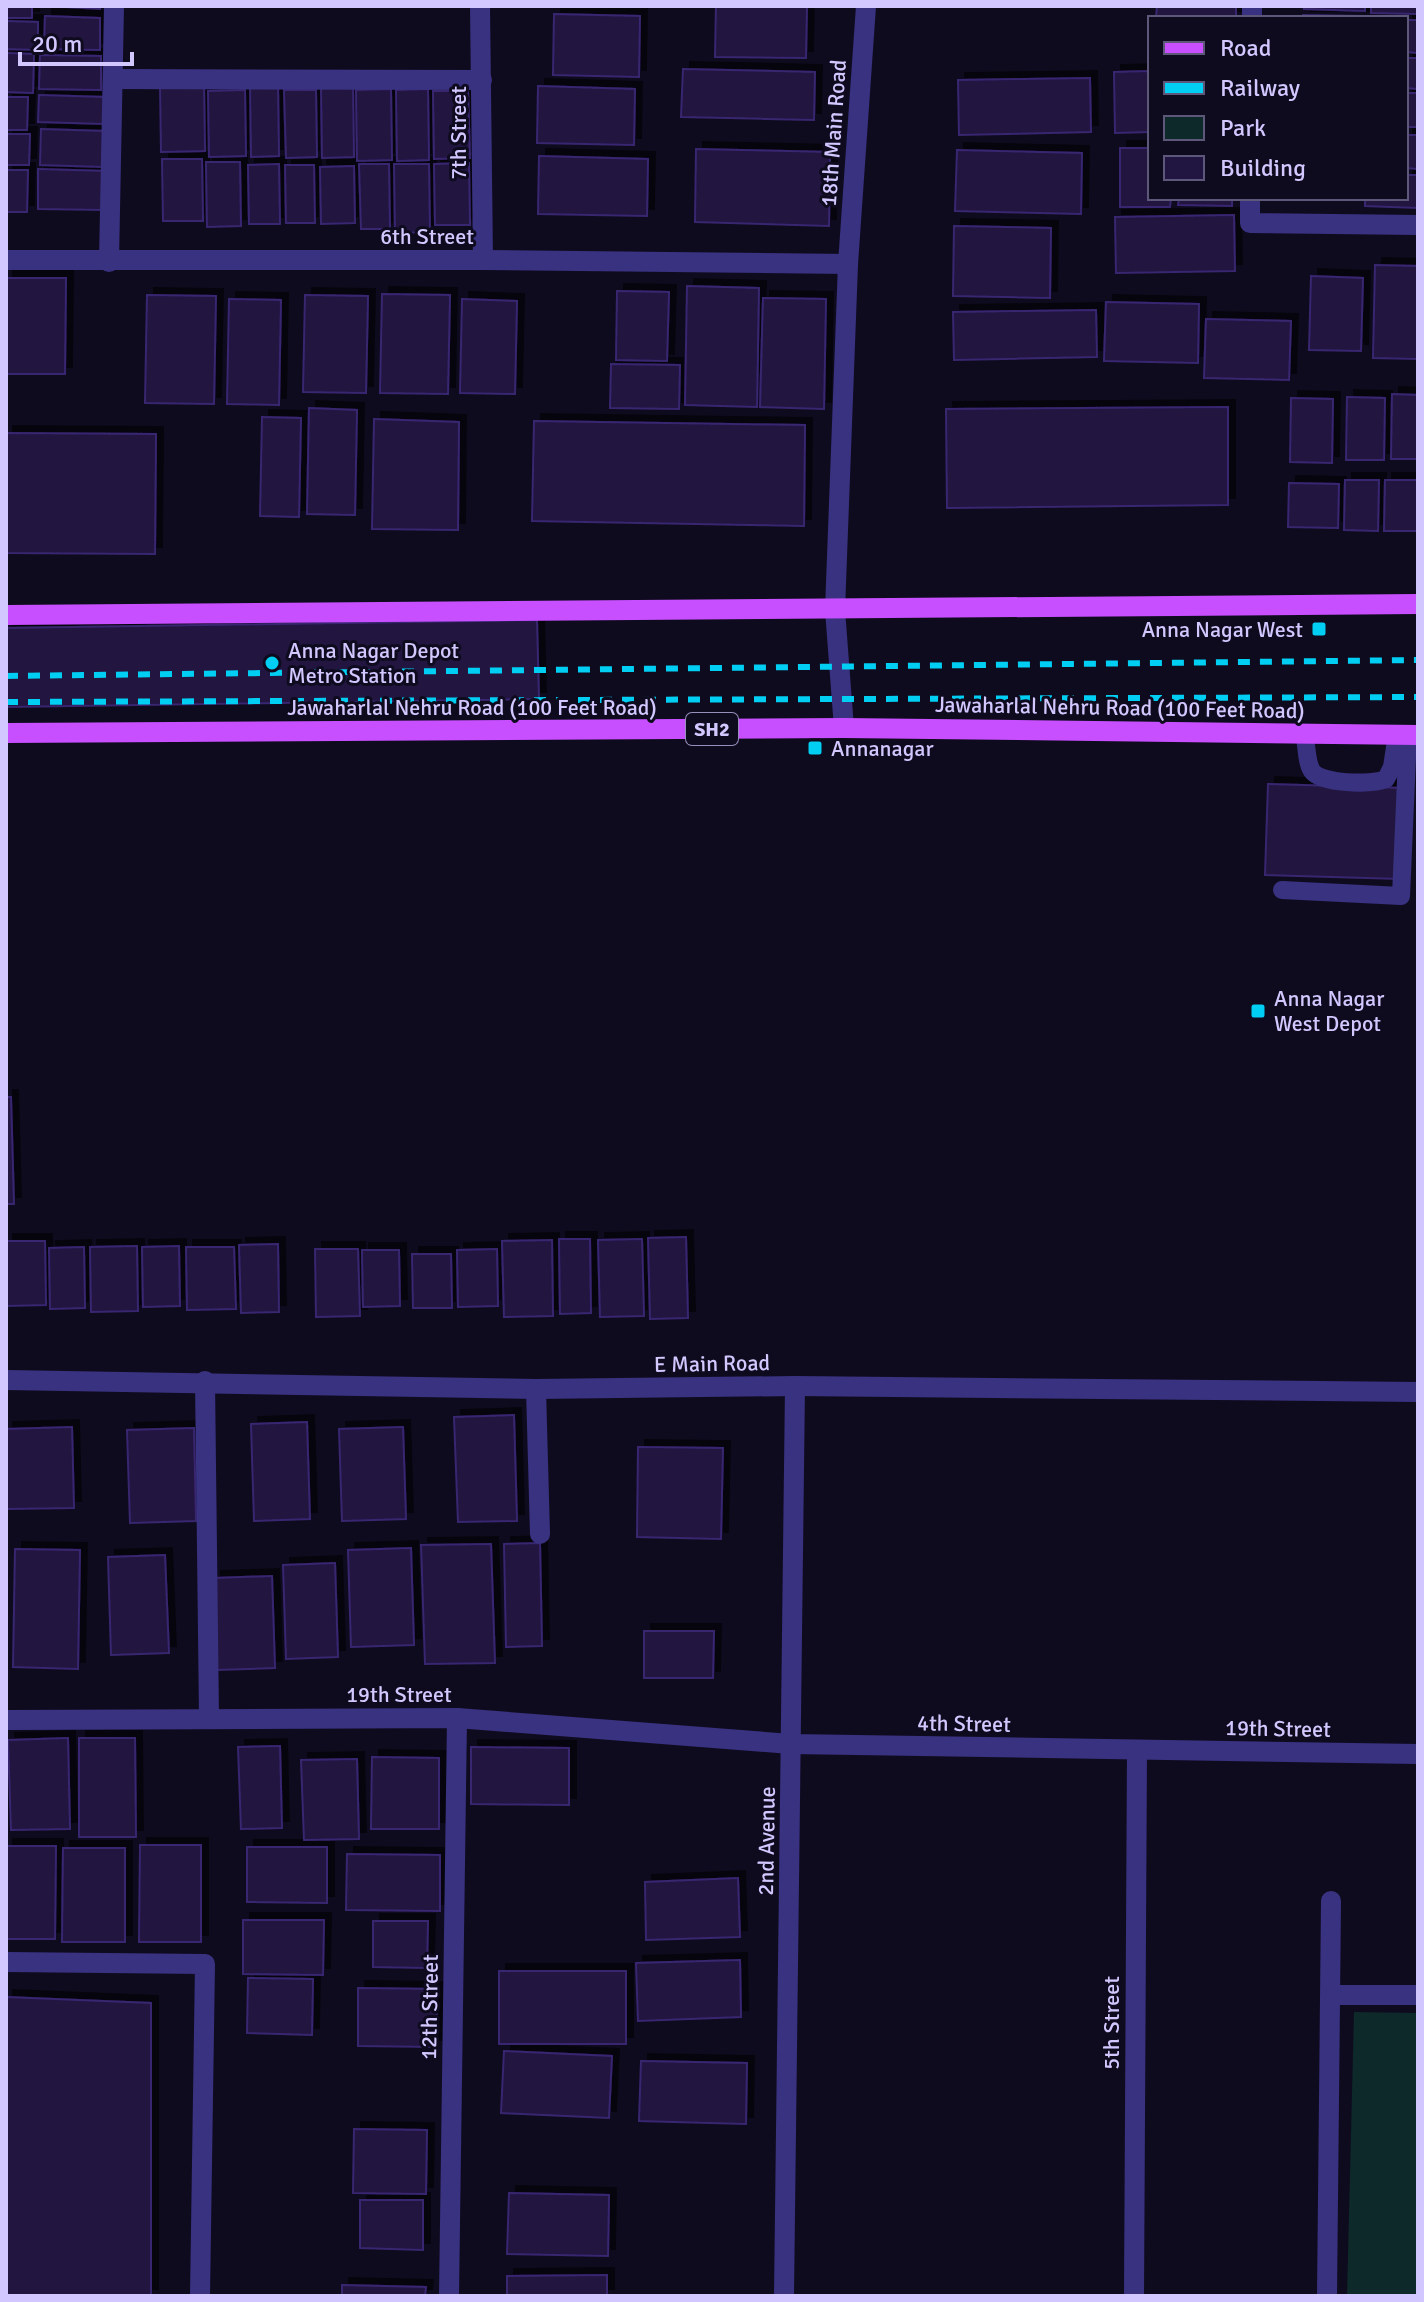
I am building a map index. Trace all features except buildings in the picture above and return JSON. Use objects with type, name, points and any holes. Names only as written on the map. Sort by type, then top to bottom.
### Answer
[{"type":"main road","points":[[6,615],[1418,604]]},
{"type":"main road","name":"Jawaharlal Nehru Road (100 Feet Road)","points":[[6,733],[844,728],[1407,734]]},
{"type":"street","points":[[109,262],[114,6]]},
{"type":"street","name":"7th Street","points":[[480,6],[483,260]]},
{"type":"street","name":"18th Main Road","points":[[844,728],[835,610],[848,264],[866,6]]},
{"type":"street","points":[[113,79],[482,80]]},
{"type":"street","points":[[1250,200],[1250,223],[1418,225]]},
{"type":"street","name":"6th Street","points":[[6,260],[848,264]]},
{"type":"street","name":"E Main Road","points":[[6,1380],[536,1389],[795,1386],[1418,1392]]},
{"type":"street","points":[[205,1381],[209,1717]]},
{"type":"street","name":"2nd Avenue","points":[[784,2296],[795,1386]]},
{"type":"street","points":[[536,1389],[540,1534]]},
{"type":"street","name":"19th Street","points":[[6,1720],[457,1718],[791,1744]]},
{"type":"street","name":"12th Street","points":[[449,2296],[457,1718]]},
{"type":"street","name":"4th Street","points":[[791,1744],[1137,1750]]},
{"type":"street","name":"19th Street","points":[[1137,1750],[1418,1754]]},
{"type":"street","name":"5th Street","points":[[1134,2296],[1137,1750]]},
{"type":"street","points":[[1327,2296],[1331,1901]]},
{"type":"street","points":[[6,1962],[205,1964],[200,2296]]},
{"type":"street","points":[[1331,1995],[1418,1995]]},
{"type":"lane","points":[[1304,733],[1309,766],[1314,774],[1324,779],[1366,783],[1386,779],[1407,734]]},
{"type":"lane","points":[[1282,890],[1401,896],[1407,734]]},
{"type":"green space","points":[[1354,2012],[1418,2013],[1418,2296],[1347,2296]]},
{"type":"railway","points":[[6,676],[1418,660]]},
{"type":"railway","points":[[6,702],[1418,697]]},
{"type":"place","name":"Anna Nagar West","points":[[1319,629]]},
{"type":"place","name":"Anna Nagar Depot Metro Station","points":[[272,663]]},
{"type":"place","name":"Annanagar","points":[[815,748]]},
{"type":"place","name":"Anna Nagar West Depot","points":[[1258,1011]]}]
